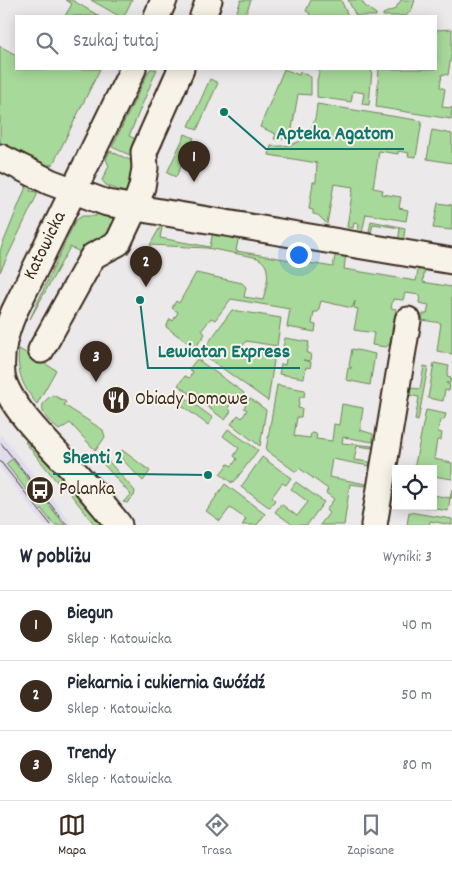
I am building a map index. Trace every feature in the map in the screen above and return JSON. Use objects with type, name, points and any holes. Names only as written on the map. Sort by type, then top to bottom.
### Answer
[{"type":"street","points":[[157,15],[164,0]]},
{"type":"street","points":[[203,15],[209,0]]},
{"type":"street","name":"Katowicka","points":[[119,525],[12,401],[4,385],[0,365],[5,334],[133,70]]},
{"type":"street","points":[[41,350],[92,256],[118,244],[135,208],[144,177],[144,152],[181,70]]},
{"type":"street","points":[[0,157],[50,182],[73,191]]},
{"type":"street","name":"Katowicka","points":[[73,191],[107,203],[452,261]]},
{"type":"street","points":[[374,525],[408,320]]},
{"type":"shaded area","points":[[0,434],[45,488],[72,525],[45,525],[0,468]]},
{"type":"green space","points":[[66,0],[72,0],[97,15],[66,15],[72,4]]},
{"type":"green space","points":[[91,0],[132,0],[124,15],[117,15]]},
{"type":"green space","points":[[241,0],[251,0],[245,15],[235,15]]},
{"type":"green space","points":[[311,0],[341,0],[348,15],[309,15],[310,13],[306,11]]},
{"type":"green space","points":[[348,0],[361,0],[365,6],[376,14],[376,15],[356,15]]},
{"type":"green space","points":[[401,0],[415,0],[412,9],[407,15],[383,15],[395,9]]},
{"type":"green space","points":[[452,29],[452,50],[448,75],[442,74],[440,87],[445,89],[442,107],[452,108],[451,119],[376,107],[379,70],[437,70],[437,30]]},
{"type":"green space","points":[[0,46],[15,54],[15,70],[100,70],[53,164],[49,165],[46,171],[38,169],[30,191],[37,192],[37,195],[0,272],[0,251],[34,167],[0,151]]},
{"type":"green space","points":[[150,70],[157,70],[129,136],[141,141],[134,157],[112,147]]},
{"type":"green space","points":[[284,70],[299,75],[300,72],[311,77],[311,95],[298,94],[292,129],[302,131],[289,139],[274,139],[276,134],[260,127]]},
{"type":"green space","points":[[320,70],[372,70],[369,105],[362,104],[364,93],[353,91],[351,102],[317,97],[317,80]]},
{"type":"green space","points":[[210,79],[218,83],[197,130],[189,126]]},
{"type":"green space","points":[[317,104],[422,121],[416,157],[408,156],[409,153],[398,151],[398,154],[379,151],[373,188],[383,190],[382,194],[401,197],[399,208],[408,210],[406,221],[366,214],[362,233],[358,232],[359,224],[354,223],[353,228],[347,227],[353,187],[334,184],[327,224],[318,215],[313,214],[313,210],[309,209],[313,182],[316,182],[317,163],[269,155],[271,146],[282,146],[299,142],[305,137],[313,124]]},
{"type":"green space","points":[[432,130],[452,134],[452,163],[427,159]]},
{"type":"green space","points":[[185,134],[194,138],[176,177],[167,173]]},
{"type":"green space","points":[[110,151],[132,161],[135,165],[130,191],[126,193],[106,185],[102,180],[109,166],[106,159]]},
{"type":"green space","points":[[438,203],[452,205],[452,230],[433,228]]},
{"type":"green space","points":[[97,210],[113,216],[116,222],[115,232],[95,243],[91,242],[84,254],[70,247],[30,319],[75,221],[82,216],[96,216]]},
{"type":"green space","points":[[371,221],[405,228],[403,244],[398,243],[400,228],[373,224],[370,238],[368,238]]},
{"type":"green space","points":[[163,222],[160,238],[210,247],[213,231],[239,235],[236,251],[333,267],[336,251],[346,253],[344,269],[416,281],[419,265],[425,266],[423,282],[452,287],[452,354],[437,351],[441,323],[422,320],[423,314],[427,314],[429,305],[419,303],[420,295],[405,293],[403,300],[393,299],[391,308],[396,309],[390,344],[386,347],[372,345],[374,333],[354,330],[358,309],[354,308],[355,301],[352,308],[321,301],[318,312],[314,312],[312,324],[316,325],[315,332],[287,327],[290,309],[231,299],[215,320],[211,318],[202,330],[205,334],[195,348],[166,327],[170,319],[173,321],[178,312],[172,308],[176,301],[179,303],[196,273],[242,283],[246,287],[244,297],[263,300],[267,281],[267,269],[260,260],[254,257],[207,248],[150,245]]},
{"type":"green space","points":[[232,310],[281,318],[277,346],[246,341],[241,349],[275,354],[268,401],[201,353]]},
{"type":"green space","points":[[285,338],[309,342],[307,353],[311,354],[310,361],[303,360],[311,362],[310,368],[306,367],[304,378],[279,374],[281,364],[285,365],[288,348],[283,348]]},
{"type":"green space","points":[[19,349],[56,370],[37,404],[28,392],[22,379],[18,357]]},
{"type":"green space","points":[[352,349],[375,354],[370,385],[346,380],[348,368],[352,368],[349,366]]},
{"type":"green space","points":[[197,359],[244,393],[237,403],[233,400],[228,408],[231,411],[225,420],[178,385],[185,376],[189,378],[193,372],[189,369]]},
{"type":"green space","points":[[434,363],[449,366],[447,377],[451,378],[450,383],[446,383],[450,385],[449,391],[445,390],[443,401],[428,398]]},
{"type":"green space","points":[[424,366],[428,367],[418,421],[415,420],[419,397],[403,394],[405,387],[420,389]]},
{"type":"green space","points":[[277,385],[305,390],[304,397],[300,397],[298,408],[302,409],[301,417],[297,417],[294,436],[310,438],[311,433],[317,434],[316,439],[332,441],[334,424],[339,425],[342,404],[363,408],[360,430],[373,434],[373,442],[343,437],[342,443],[372,446],[372,448],[357,446],[354,460],[370,462],[369,466],[332,459],[329,477],[366,484],[365,486],[350,484],[344,525],[320,525],[329,513],[326,510],[334,499],[326,493],[328,489],[299,468],[296,472],[266,450]]},
{"type":"green space","points":[[53,395],[66,402],[64,405],[103,430],[105,437],[96,450],[70,423],[59,430],[46,417],[43,404]]},
{"type":"green space","points":[[183,396],[213,418],[208,425],[178,403]]},
{"type":"green space","points":[[250,398],[266,410],[260,446],[231,424],[238,415],[242,418],[247,410],[244,408]]},
{"type":"green space","points":[[426,410],[446,414],[444,420],[440,420],[438,432],[442,433],[441,440],[437,440],[434,459],[452,463],[452,479],[437,477],[437,465],[415,465]]},
{"type":"green space","points":[[228,429],[258,450],[232,483],[220,474],[228,464],[232,466],[237,459],[234,456],[239,448],[223,436]]},
{"type":"green space","points":[[30,438],[106,525],[95,525],[65,487],[62,488],[25,442]]},
{"type":"green space","points":[[122,450],[150,471],[143,481],[118,455]]},
{"type":"green space","points":[[101,453],[135,491],[134,496],[127,503],[123,502],[131,495],[97,457]]},
{"type":"green space","points":[[262,457],[291,478],[286,485],[282,483],[272,497],[275,500],[270,508],[241,487]]},
{"type":"green space","points":[[12,459],[65,525],[54,525],[6,464]]},
{"type":"green space","points":[[296,482],[324,502],[307,525],[293,525],[275,512],[281,504],[297,516],[308,502],[291,489]]},
{"type":"green space","points":[[225,484],[265,514],[257,525],[242,525],[246,519],[230,508],[220,521],[206,511]]},
{"type":"green space","points":[[437,496],[450,498],[448,511],[437,509]]},
{"type":"green space","points":[[409,512],[452,519],[452,525],[430,521],[429,525],[407,525]]},
{"type":"tram line","points":[[0,442],[67,525]]},
{"type":"tram line","points":[[0,461],[51,525]]},
{"type":"place","name":"Apteka Agatom","points":[[224,112]]},
{"type":"place","name":"Biegun","points":[[194,182]]},
{"type":"place","name":"Piekarnia i cukiernia Gwóźdź","points":[[146,287]]},
{"type":"place","name":"Lewiatan Express","points":[[140,300]]},
{"type":"place","name":"Trendy","points":[[96,382]]},
{"type":"place","name":"Obiady Domowe","points":[[116,400]]},
{"type":"place","name":"Shenti 2","points":[[208,475]]},
{"type":"place","name":"Polanka","points":[[40,490]]}]
